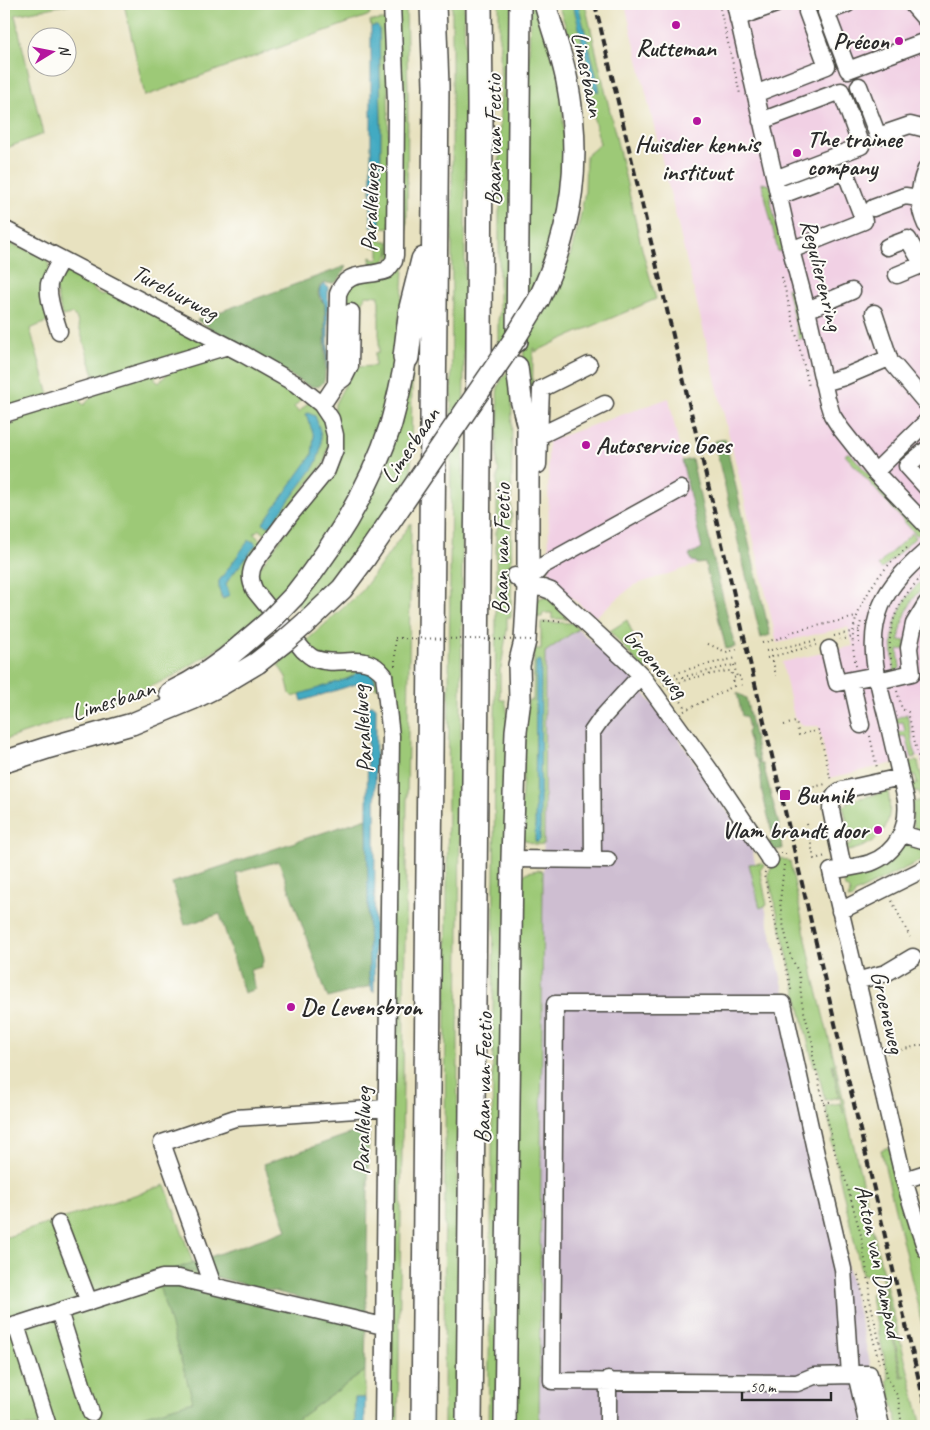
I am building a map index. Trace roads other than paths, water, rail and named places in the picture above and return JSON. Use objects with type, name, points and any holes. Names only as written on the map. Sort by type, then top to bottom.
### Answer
[{"type":"highway","points":[[424,1426],[436,86],[433,4]]},
{"type":"highway","points":[[469,1426],[480,352],[479,4]]},
{"type":"highway","points":[[406,357],[412,308],[434,218]]},
{"type":"main road","name":"Baan van Fectio","points":[[506,1426],[512,858],[516,731],[520,699],[519,665],[525,641],[529,581],[528,427],[521,399],[517,367],[520,4]]},
{"type":"main road","name":"Limesbaan","points":[[4,762],[132,724],[192,699],[222,684],[286,641],[342,590],[365,558],[512,343],[539,299],[550,276],[571,202],[575,160],[574,133],[566,79],[545,4]]},
{"type":"main road","name":"Limesbaan","points":[[47,748],[106,724],[193,683],[225,661],[269,622],[294,596],[326,554],[368,481],[390,424],[400,391],[406,357]]},
{"type":"street","name":"Parallelweg","points":[[336,384],[338,294],[341,285],[348,278],[387,270],[394,261],[396,102],[392,4]]},
{"type":"street","points":[[847,4],[826,12],[848,70],[926,41]]},
{"type":"street","points":[[912,4],[926,20]]},
{"type":"street","points":[[736,11],[745,14],[766,6]]},
{"type":"street","name":"Regulierenring","points":[[736,11],[791,250],[832,415],[841,429],[881,477],[926,525]]},
{"type":"street","points":[[755,94],[827,66],[807,12]]},
{"type":"street","points":[[860,86],[878,136],[910,125],[926,129]]},
{"type":"street","points":[[761,121],[841,91],[861,146],[775,179]]},
{"type":"street","points":[[926,169],[918,198],[926,224]]},
{"type":"street","points":[[779,196],[845,171],[864,221],[791,250]]},
{"type":"street","points":[[873,208],[905,196],[918,198]]},
{"type":"street","name":"Tureluurweg","points":[[4,229],[228,346],[296,384],[321,404]]},
{"type":"street","points":[[888,247],[908,239],[925,264],[897,275]]},
{"type":"street","points":[[59,331],[50,296],[49,284],[61,259]]},
{"type":"street","points":[[807,310],[852,291]]},
{"type":"street","points":[[321,404],[336,384],[344,378],[350,366],[351,312]]},
{"type":"street","points":[[823,383],[844,377],[889,358],[874,313]]},
{"type":"street","points":[[4,414],[228,346]]},
{"type":"street","points":[[529,581],[541,389],[590,365]]},
{"type":"street","points":[[894,365],[926,403]]},
{"type":"street","name":"Parallelweg","points":[[321,404],[331,419],[335,435],[335,449],[327,470],[254,562],[251,584],[303,650],[312,658],[324,661],[361,661],[370,663],[378,667],[384,675],[391,736],[383,1426]]},
{"type":"street","points":[[539,436],[604,404]]},
{"type":"street","points":[[881,477],[926,422]]},
{"type":"street","points":[[881,477],[907,466],[926,450]]},
{"type":"street","points":[[907,466],[926,487]]},
{"type":"street","points":[[529,581],[542,566],[681,489]]},
{"type":"street","points":[[837,870],[877,860],[896,845],[902,834],[907,817],[901,777],[878,678],[873,645],[874,631],[880,608],[897,579],[926,552]]},
{"type":"street","name":"Groeneweg","points":[[529,581],[551,590],[641,675],[709,768],[770,860]]},
{"type":"street","points":[[828,642],[837,683],[912,673],[908,648],[914,624],[926,604]]},
{"type":"street","points":[[512,858],[601,860],[592,732],[641,675]]},
{"type":"street","points":[[851,680],[861,725]]},
{"type":"street","name":"Groeneweg","points":[[901,777],[842,790],[835,795],[831,810],[840,911],[904,1180],[918,1230],[926,1250]]},
{"type":"street","points":[[902,834],[926,841]]},
{"type":"street","points":[[840,911],[926,868]]},
{"type":"street","points":[[856,981],[886,973],[913,957]]},
{"type":"street","points":[[868,1426],[853,1374],[844,1268],[816,1154],[783,1004],[555,1004],[552,1381],[797,1383],[814,1376],[853,1374],[869,1374],[881,1426]]},
{"type":"street","points":[[213,1286],[162,1143],[235,1118],[386,1108]]},
{"type":"street","points":[[904,1180],[926,1173]]},
{"type":"street","points":[[59,1224],[88,1302]]},
{"type":"street","points":[[48,1426],[10,1327],[162,1278],[179,1278],[383,1326]]},
{"type":"street","points":[[59,1311],[91,1413]]},
{"type":"street","points":[[608,1380],[608,1426]]},
{"type":"water","points":[[573,4],[578,4],[599,86],[598,92],[595,90],[591,76]]},
{"type":"water","points":[[371,27],[379,28],[381,124],[380,228],[371,226]]},
{"type":"water","points":[[324,284],[328,287],[327,370],[325,304],[319,291]]},
{"type":"water","points":[[306,414],[315,416],[320,430],[320,453],[314,467],[270,526],[267,526],[263,523],[312,455],[314,436]]},
{"type":"water","points":[[249,540],[256,545],[229,579],[226,584],[229,595],[223,599],[219,590],[219,581]]},
{"type":"water","points":[[541,661],[541,673],[540,840],[538,842],[535,841],[536,662]]},
{"type":"water","points":[[358,671],[373,675],[374,683],[356,684],[302,701],[300,694],[347,679]]},
{"type":"water","points":[[370,705],[376,707],[374,992],[372,991],[369,975],[367,818],[368,708]]},
{"type":"water","points":[[355,1398],[365,1398],[365,1426],[355,1426]]},
{"type":"railway","points":[[595,4],[926,1410]]},
{"type":"place","name":"Rutteman","points":[[676,25]]},
{"type":"place","name":"Précon","points":[[899,41]]},
{"type":"place","name":"Huisdier kennis instituut","points":[[697,121]]},
{"type":"place","name":"The trainee company","points":[[797,153]]},
{"type":"place","name":"Autoservice Goes","points":[[586,445]]},
{"type":"place","name":"Bunnik","points":[[785,795]]},
{"type":"place","name":"Vlam brandt door","points":[[878,830]]},
{"type":"place","name":"De Levensbron","points":[[291,1007]]}]
